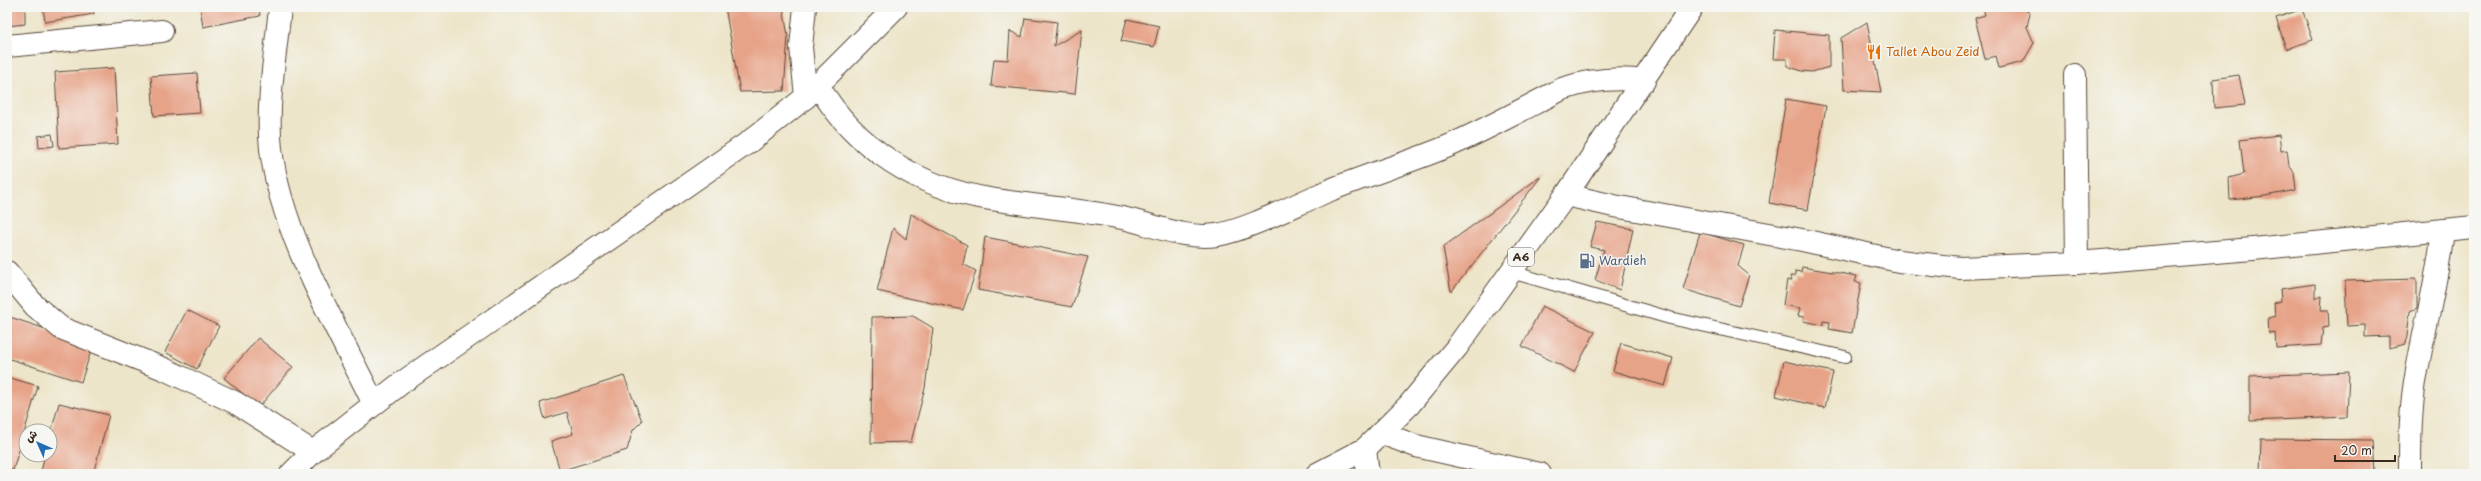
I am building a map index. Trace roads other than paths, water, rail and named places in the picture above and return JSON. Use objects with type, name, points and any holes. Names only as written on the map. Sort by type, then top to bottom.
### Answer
[{"type":"main road","points":[[280,7],[271,110],[271,149],[281,197],[304,260],[374,404]]},
{"type":"main road","points":[[805,7],[801,47],[812,91],[830,105],[853,131],[886,158],[932,183],[990,199],[1118,217],[1167,231],[1202,236],[1218,234],[1236,229],[1330,190],[1450,145],[1562,89],[1577,84],[1611,79],[1644,81]]},
{"type":"main road","points":[[291,474],[313,452],[374,404],[511,306],[712,168],[812,91],[896,7]]},
{"type":"main road","name":"A6","points":[[1317,474],[1365,449],[1409,405],[1443,365],[1566,195],[1644,81],[1692,7]]},
{"type":"main road","points":[[7,46],[61,42],[162,31]]},
{"type":"main road","points":[[2075,75],[2077,264]]},
{"type":"main road","points":[[1566,195],[1614,206],[1802,240],[1924,266],[1968,268],[2077,264],[2253,249],[2474,227]]},
{"type":"main road","points":[[2410,474],[2412,414],[2416,372],[2433,296],[2443,230]]},
{"type":"main road","points":[[7,272],[35,306],[61,328],[164,369],[236,403],[313,452]]},
{"type":"main road","points":[[1381,433],[1416,446],[1540,474]]},
{"type":"main road","points":[[1365,449],[1368,474]]},
{"type":"lane","points":[[1511,272],[1670,318],[1845,358]]},
{"type":"place","name":"Tallet Abou Zeid","points":[[1874,52]]},
{"type":"place","name":"Wardieh","points":[[1587,261]]}]
